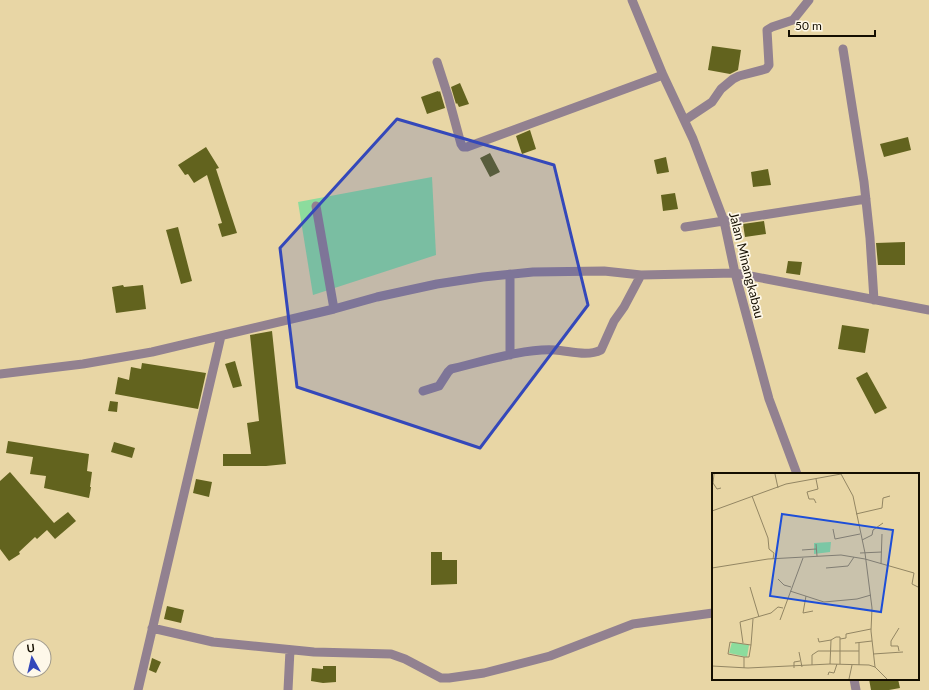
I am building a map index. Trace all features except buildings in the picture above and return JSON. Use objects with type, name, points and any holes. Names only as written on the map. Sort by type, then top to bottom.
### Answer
[{"type":"street","name":"Jalan Minangkabau","points":[[632,0],[663,75],[685,120],[724,221],[735,272],[769,399],[797,473]]},
{"type":"street","points":[[685,120],[712,102],[721,89],[733,79],[766,69],[769,65],[767,30],[793,20],[809,0]]},
{"type":"street","points":[[843,49],[866,199],[874,300]]},
{"type":"street","points":[[436,62],[463,147],[467,147],[663,75]]},
{"type":"street","points":[[685,227],[866,199]]},
{"type":"street","points":[[316,206],[334,309]]},
{"type":"street","points":[[0,374],[83,364],[152,352],[334,309],[377,297],[437,284],[510,274],[564,271],[604,271],[641,275],[735,272],[929,310]]},
{"type":"street","points":[[510,274],[510,355]]},
{"type":"street","points":[[423,391],[439,386],[451,369],[510,355],[538,350],[586,353],[601,350],[614,321],[624,307],[641,275]]},
{"type":"street","points":[[138,690],[221,336]]},
{"type":"street","points":[[152,628],[213,642],[290,650],[391,654],[405,659],[441,678],[449,678],[484,673],[550,656],[633,624],[712,613]]},
{"type":"street","points":[[288,690],[290,650]]},
{"type":"street","points":[[854,680],[856,690]]},
{"type":"highlighted area","points":[[397,119],[554,165],[588,305],[480,448],[297,387],[280,248]]},
{"type":"green space","points":[[432,177],[436,255],[313,295],[298,202]]}]
